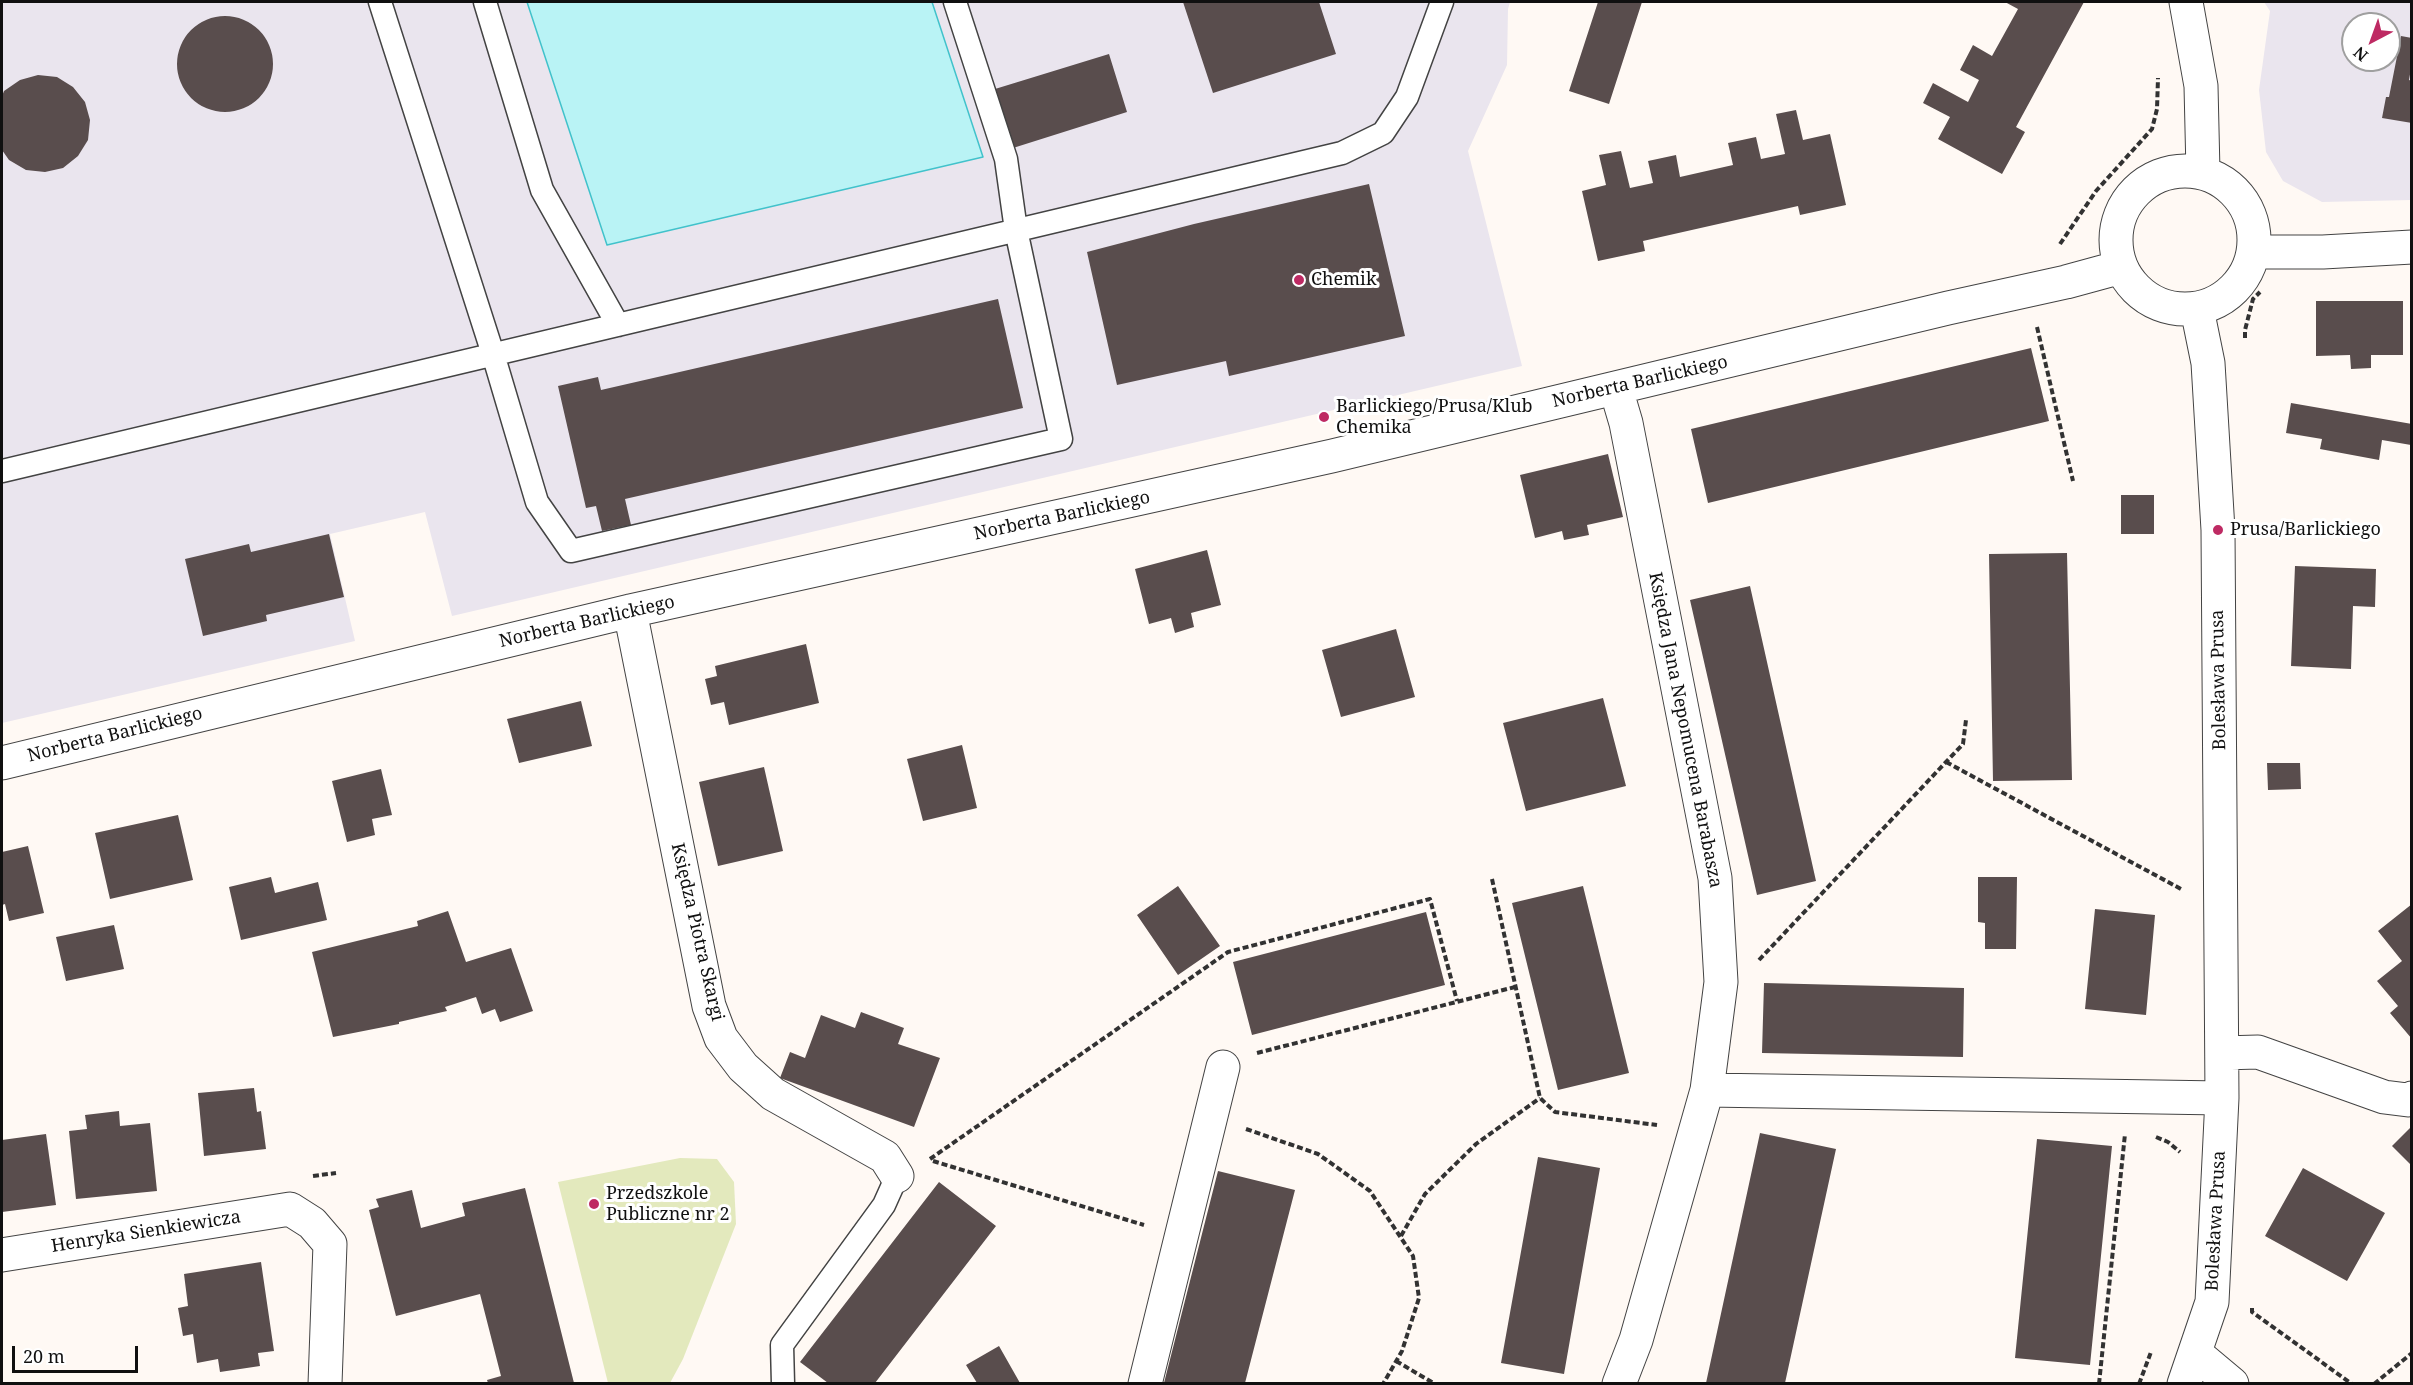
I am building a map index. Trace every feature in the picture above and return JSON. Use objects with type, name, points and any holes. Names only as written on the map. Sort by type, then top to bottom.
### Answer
[{"type":"street","points":[[2186,2],[2201,86],[2203,172]]},
{"type":"street","points":[[2181,170],[2203,172],[2222,180],[2238,194],[2249,211],[2255,231],[2254,252],[2248,272],[2234,290],[2217,302],[2197,309],[2173,309],[2152,301],[2133,286],[2121,267],[2115,245],[2118,223],[2126,202],[2141,186],[2160,174],[2181,170]]},
{"type":"street","points":[[2254,252],[2323,252],[2412,247]]},
{"type":"street","name":"Norberta Barlickiego","points":[[2,762],[630,611],[1332,456],[2121,267]]},
{"type":"street","name":"Bolesława Prusa","points":[[2184,1383],[2212,1302],[2222,1098],[2218,530],[2208,363],[2197,309]]},
{"type":"street","name":"Księdza Jana Nepomucena Barabasza","points":[[1617,389],[1626,423],[1715,878],[1721,981],[1707,1090],[1636,1340],[1619,1383]]},
{"type":"street","name":"Księdza Piotra Skargi","points":[[630,611],[709,1006],[721,1038],[743,1067],[773,1094],[885,1157],[897,1176]]},
{"type":"street","points":[[2222,1053],[2258,1053],[2384,1097],[2408,1100],[2412,1098]]},
{"type":"street","points":[[1145,1383],[1223,1067]]},
{"type":"street","points":[[1707,1090],[2222,1098]]},
{"type":"street","name":"Henryka Sienkiewicza","points":[[2,1255],[290,1209],[312,1223],[330,1244],[325,1383]]},
{"type":"street","points":[[2195,1353],[2232,1383]]},
{"type":"lane","points":[[380,2],[493,354],[537,502],[571,551],[1062,439],[1016,230],[1006,159],[955,2]]},
{"type":"lane","points":[[485,2],[542,190],[618,325]]},
{"type":"lane","points":[[2,471],[1342,153],[1383,133],[1407,97],[1442,2]]},
{"type":"lane","points":[[783,1383],[782,1345],[884,1205],[897,1176]]},
{"type":"path","points":[[2066,282],[2059,241],[2096,191],[2152,129],[2157,109],[2158,73]]},
{"type":"path","points":[[2245,341],[2245,330],[2253,299],[2264,288]]},
{"type":"path","points":[[2037,327],[2073,481]]},
{"type":"path","points":[[1752,967],[1963,744],[1966,720]]},
{"type":"path","points":[[1946,762],[2190,894]]},
{"type":"path","points":[[1492,879],[1540,1098],[1555,1112],[1661,1125],[1658,1136]]},
{"type":"path","points":[[897,1176],[929,1160],[1228,952],[1430,899],[1457,1001]]},
{"type":"path","points":[[1223,1067],[1235,1059],[1515,987]]},
{"type":"path","points":[[1401,1236],[1425,1194],[1476,1144],[1540,1098]]},
{"type":"path","points":[[1211,1118],[1318,1154],[1370,1191],[1401,1236],[1413,1256],[1419,1298],[1402,1352],[1383,1383]]},
{"type":"path","points":[[2099,1383],[2125,1131],[2134,1131]]},
{"type":"path","points":[[2151,1135],[2168,1142],[2186,1157]]},
{"type":"path","points":[[929,1160],[1182,1236]]},
{"type":"path","points":[[2252,1300],[2252,1312],[2352,1383]]},
{"type":"path","points":[[2139,1383],[2154,1343]]},
{"type":"path","points":[[2373,1383],[2412,1353]]},
{"type":"path","points":[[1396,1361],[1435,1383]]},
{"type":"shaded area","points":[[2,2],[1510,2],[1507,65],[1468,151],[1522,366],[452,616],[425,512],[330,534],[355,641],[2,723]]},
{"type":"shaded area","points":[[2264,2],[2411,2],[2411,200],[2322,202],[2283,181],[2266,152],[2259,90],[2270,11]]},
{"type":"green space","points":[[680,1158],[717,1159],[734,1182],[736,1224],[683,1359],[670,1383],[608,1383],[558,1182]]},
{"type":"water","points":[[527,2],[932,2],[983,157],[607,245]]},
{"type":"building","points":[[1183,2],[1319,2],[1336,54],[1213,93]]},
{"type":"building","points":[[1598,2],[1642,2],[1609,104],[1569,91]]},
{"type":"building","points":[[2005,2],[2084,2],[2016,127],[2025,132],[2002,174],[1938,139],[1950,117],[1923,103],[1933,83],[1968,102],[1979,80],[1960,70],[1973,45],[1992,56],[2018,9]]},
{"type":"building","points":[[225,16],[243,19],[259,30],[270,46],[273,64],[270,82],[259,98],[243,109],[225,112],[207,109],[191,98],[180,82],[177,64],[180,46],[191,30],[207,19]]},
{"type":"building","points":[[2401,36],[2412,38],[2409,80],[2412,81],[2412,123],[2382,118],[2386,97],[2389,97],[2394,72],[2401,72]]},
{"type":"building","points":[[1109,54],[1127,112],[1013,148],[995,89]]},
{"type":"building","points":[[38,75],[57,77],[73,87],[85,102],[90,120],[88,140],[78,156],[63,168],[45,172],[26,170],[9,160],[2,150],[2,96],[4,91],[20,80]]},
{"type":"building","points":[[1796,110],[1803,140],[1830,134],[1846,205],[1800,215],[1798,206],[1643,241],[1645,251],[1598,261],[1582,191],[1606,185],[1599,155],[1621,151],[1630,188],[1653,183],[1648,161],[1676,155],[1680,177],[1733,165],[1728,143],[1756,137],[1761,159],[1785,154],[1776,114]]},
{"type":"building","name":"Chemik","points":[[1369,184],[1405,336],[1229,376],[1226,361],[1117,385],[1087,252],[1194,224]]},
{"type":"building","points":[[998,299],[1023,408],[625,499],[631,525],[602,531],[596,506],[586,508],[558,386],[598,377],[601,390]]},
{"type":"building","points":[[2316,301],[2403,301],[2403,355],[2371,355],[2371,368],[2351,369],[2350,355],[2316,356]]},
{"type":"building","points":[[2031,348],[2049,421],[1708,503],[1691,429]]},
{"type":"building","points":[[2291,403],[2412,424],[2411,445],[2382,440],[2379,460],[2320,449],[2322,439],[2286,433]]},
{"type":"building","points":[[1608,454],[1623,517],[1587,525],[1589,535],[1564,540],[1562,531],[1535,538],[1520,475]]},
{"type":"building","points":[[2121,495],[2154,495],[2154,534],[2121,534]]},
{"type":"building","points":[[329,534],[344,597],[266,615],[267,621],[203,636],[185,559],[249,544],[251,552]]},
{"type":"building","points":[[1207,550],[1221,605],[1191,613],[1194,627],[1175,633],[1171,618],[1149,624],[1135,569]]},
{"type":"building","points":[[2067,553],[2072,780],[1993,781],[1989,554]]},
{"type":"building","points":[[2295,566],[2376,569],[2375,607],[2353,606],[2351,669],[2291,666]]},
{"type":"building","points":[[1750,586],[1816,881],[1757,895],[1690,600]]},
{"type":"building","points":[[1396,629],[1415,697],[1341,717],[1322,650]]},
{"type":"building","points":[[806,644],[819,703],[729,725],[724,702],[711,705],[705,679],[717,676],[715,666]]},
{"type":"building","points":[[1603,698],[1626,786],[1526,811],[1503,723]]},
{"type":"building","points":[[581,701],[592,746],[519,763],[507,719]]},
{"type":"building","points":[[962,745],[977,808],[923,821],[907,759]]},
{"type":"building","points":[[2267,763],[2300,763],[2301,789],[2268,790]]},
{"type":"building","points":[[764,767],[783,851],[718,866],[699,782]]},
{"type":"building","points":[[381,769],[392,815],[372,819],[375,835],[347,842],[332,781]]},
{"type":"building","points":[[178,815],[193,880],[110,899],[95,833]]},
{"type":"building","points":[[28,846],[44,913],[9,921],[5,904],[2,905],[2,852]]},
{"type":"building","points":[[271,877],[275,893],[318,882],[327,920],[241,940],[229,887]]},
{"type":"building","points":[[1978,877],[2017,877],[2016,949],[1985,949],[1985,923],[1978,922]]},
{"type":"building","points":[[1178,886],[1220,946],[1178,975],[1137,915]]},
{"type":"building","points":[[1583,886],[1629,1073],[1558,1090],[1512,903]]},
{"type":"building","points":[[2412,904],[2412,1039],[2390,1013],[2398,1006],[2377,981],[2402,961],[2378,931]]},
{"type":"building","points":[[2095,909],[2155,915],[2146,1015],[2085,1009]]},
{"type":"building","points":[[448,911],[466,962],[511,948],[533,1011],[500,1022],[495,1009],[482,1014],[476,997],[445,1007],[447,1011],[399,1022],[399,1024],[333,1037],[312,952],[418,926],[417,921]]},
{"type":"building","points":[[1426,912],[1445,985],[1252,1035],[1233,962]]},
{"type":"building","points":[[114,925],[124,969],[66,981],[56,937]]},
{"type":"building","points":[[1764,983],[1964,988],[1963,1057],[1762,1053]]},
{"type":"building","points":[[861,1012],[904,1028],[898,1044],[940,1058],[914,1127],[780,1078],[790,1052],[805,1058],[821,1015],[855,1028]]},
{"type":"building","points":[[254,1088],[257,1112],[261,1111],[266,1149],[204,1156],[198,1093]]},
{"type":"building","points":[[119,1111],[120,1126],[150,1123],[157,1191],[76,1199],[69,1131],[87,1129],[85,1115]]},
{"type":"building","points":[[2412,1126],[2412,1166],[2392,1146]]},
{"type":"building","points":[[1760,1133],[1836,1149],[1785,1383],[1706,1383]]},
{"type":"building","points":[[46,1134],[56,1205],[2,1212],[2,1140]]},
{"type":"building","points":[[2037,1139],[2112,1146],[2090,1365],[2015,1358]]},
{"type":"building","points":[[1538,1157],[1600,1168],[1564,1374],[1501,1363]]},
{"type":"building","points":[[2303,1168],[2385,1213],[2347,1281],[2265,1236]]},
{"type":"building","points":[[1218,1171],[1295,1190],[1245,1383],[1164,1383]]},
{"type":"building","points":[[939,1182],[996,1226],[875,1383],[828,1383],[800,1362]]},
{"type":"building","points":[[525,1188],[574,1383],[488,1383],[487,1380],[501,1376],[480,1294],[396,1316],[369,1210],[379,1207],[376,1199],[412,1190],[421,1228],[465,1216],[462,1203]]},
{"type":"building","points":[[261,1262],[274,1351],[258,1353],[260,1366],[220,1372],[218,1359],[197,1363],[193,1334],[183,1336],[178,1308],[188,1306],[184,1274]]},
{"type":"building","points":[[999,1346],[1020,1383],[977,1383],[966,1365]]},
{"type":"place","name":"Chemik","points":[[1299,280]]},
{"type":"place","name":"Barlickiego/Prusa/Klub Chemika","points":[[1324,417]]},
{"type":"place","name":"Prusa/Barlickiego","points":[[2218,530]]},
{"type":"place","name":"Przedszkole Publiczne nr 2","points":[[594,1204]]}]
